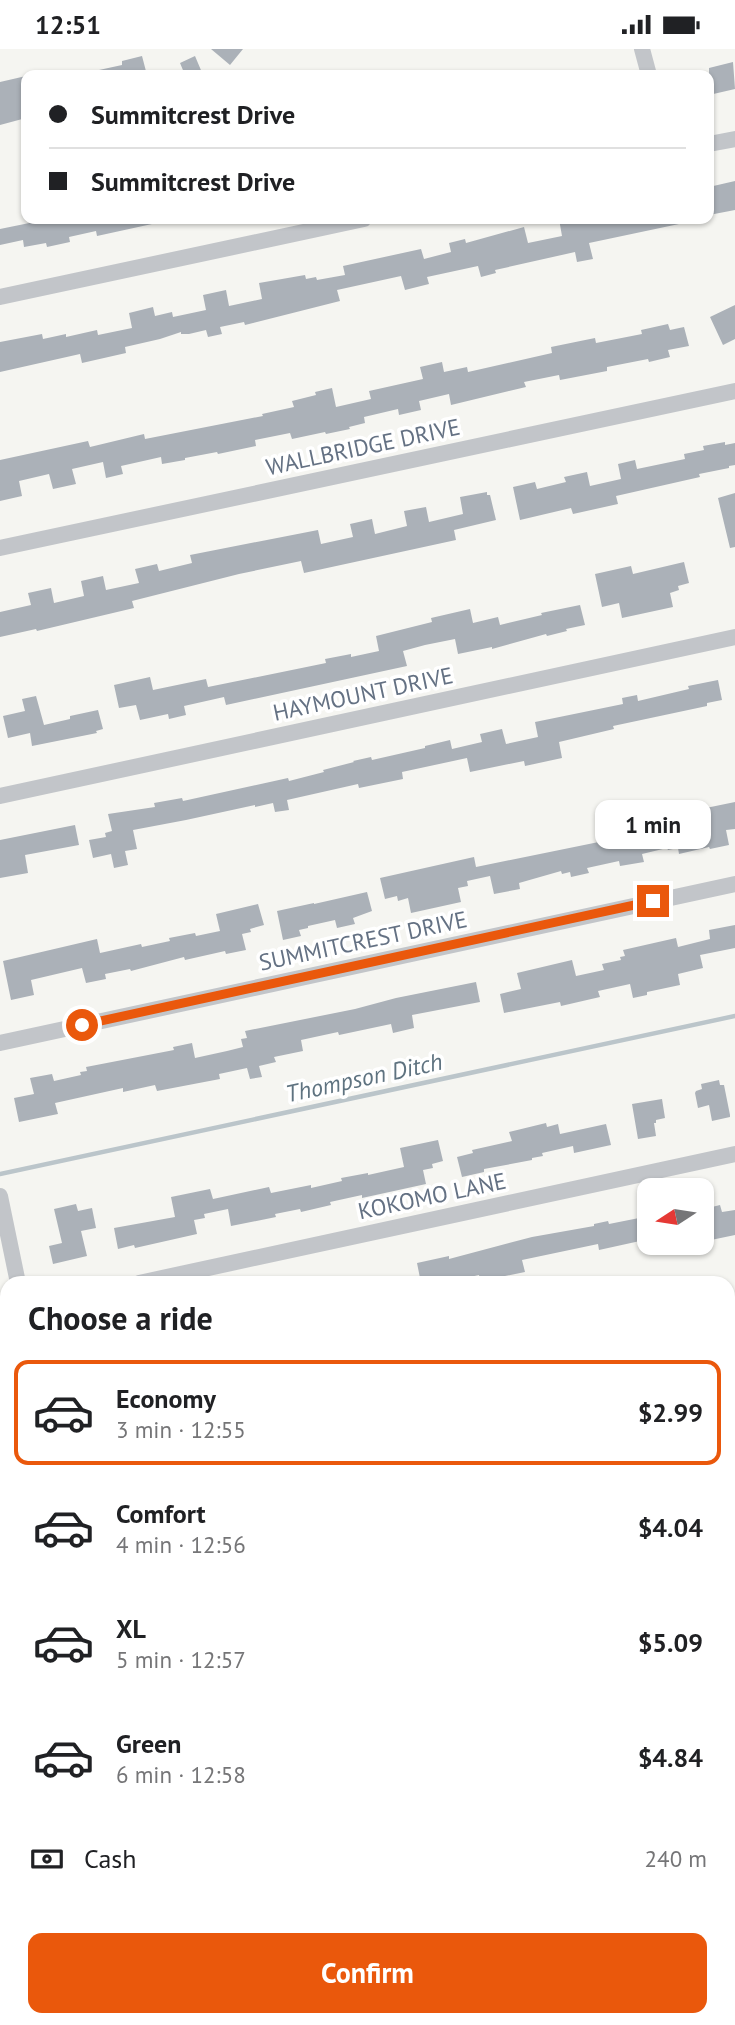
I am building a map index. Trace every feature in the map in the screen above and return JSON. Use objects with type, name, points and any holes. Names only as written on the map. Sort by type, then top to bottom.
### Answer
[{"type":"street","points":[[642,49],[648,70]]},
{"type":"street","points":[[714,143],[735,139]]},
{"type":"street","points":[[0,297],[341,224]]},
{"type":"street","name":"WALLBRIDGE DRIVE","points":[[0,548],[735,391]]},
{"type":"street","name":"HAYMOUNT DRIVE","points":[[0,796],[735,636]]},
{"type":"street","name":"SUMMITCREST DRIVE","points":[[0,1043],[735,884]]},
{"type":"street","name":"KOKOMO LANE","points":[[171,1276],[735,1154]]},
{"type":"street","points":[[0,1197],[17,1276]]},
{"type":"building","points":[[211,49],[243,49],[230,65]]},
{"type":"building","points":[[142,56],[146,70],[99,70],[122,65],[122,61]]},
{"type":"building","points":[[195,56],[201,70],[183,70],[180,63]]},
{"type":"building","points":[[733,62],[735,89],[714,94],[714,70],[709,68]]},
{"type":"building","points":[[21,77],[21,119],[0,125],[0,82]]},
{"type":"building","points":[[735,181],[735,210],[714,214],[714,186]]},
{"type":"building","points":[[24,224],[152,224],[97,236],[96,231],[69,237],[70,242],[47,247],[46,243],[24,247],[23,240],[0,245],[0,229]]},
{"type":"building","points":[[560,224],[679,224],[589,243],[593,259],[577,262],[575,252],[495,270],[496,273],[481,277],[478,266],[427,277],[429,284],[405,290],[401,276],[337,290],[340,301],[245,325],[244,322],[220,327],[222,334],[208,337],[206,330],[189,334],[181,332],[125,347],[126,353],[82,363],[80,354],[0,372],[0,342],[42,334],[43,339],[97,330],[98,335],[132,328],[129,313],[153,307],[155,316],[172,312],[173,317],[206,310],[203,295],[226,290],[229,306],[262,299],[259,283],[305,275],[306,279],[316,277],[317,280],[345,275],[343,266],[421,249],[424,259],[451,252],[449,243],[465,239],[466,243],[524,227],[528,243],[562,236]]},
{"type":"building","points":[[735,305],[735,339],[723,345],[710,317]]},
{"type":"building","points":[[668,324],[670,330],[684,327],[689,346],[668,350],[670,357],[607,367],[607,371],[560,380],[559,375],[524,382],[526,387],[451,405],[449,394],[419,401],[421,410],[399,415],[398,409],[364,417],[365,423],[349,427],[350,429],[292,439],[290,433],[255,440],[256,446],[162,464],[161,457],[121,466],[123,474],[106,478],[103,462],[72,469],[76,484],[53,489],[49,474],[19,481],[22,496],[0,501],[0,460],[88,441],[90,447],[144,434],[145,439],[263,416],[262,414],[294,407],[292,401],[332,388],[336,407],[371,399],[369,391],[423,379],[420,367],[442,362],[444,372],[467,367],[468,372],[552,353],[551,347],[595,338],[596,343],[642,334],[641,330]]},
{"type":"building","points":[[725,442],[725,445],[735,443],[735,465],[729,468],[616,496],[618,504],[573,514],[571,508],[520,520],[513,487],[535,482],[537,489],[566,482],[564,477],[587,472],[590,486],[621,479],[618,464],[635,460],[637,469],[685,459],[684,454],[704,450],[703,446]]},
{"type":"building","points":[[487,492],[496,520],[454,530],[456,540],[304,573],[301,561],[239,574],[132,601],[134,608],[0,637],[0,612],[31,605],[28,593],[51,588],[54,603],[84,596],[81,581],[103,576],[106,590],[139,583],[135,569],[157,564],[159,571],[192,563],[190,555],[318,530],[321,544],[353,537],[350,524],[372,519],[375,534],[407,526],[404,511],[426,507],[429,522],[463,514],[460,497]]},
{"type":"building","points":[[735,493],[735,547],[730,548],[718,498]]},
{"type":"building","points":[[684,562],[689,583],[678,586],[679,590],[670,593],[673,607],[622,618],[619,603],[602,607],[595,574],[631,566],[633,574]]},
{"type":"building","points":[[580,605],[585,625],[566,629],[567,631],[492,649],[458,654],[455,639],[425,645],[403,651],[407,666],[226,705],[224,697],[184,706],[186,715],[169,719],[168,714],[140,720],[136,705],[119,708],[114,685],[150,677],[153,690],[206,679],[208,687],[326,663],[325,659],[379,651],[376,636],[432,622],[431,618],[470,609],[473,623],[498,617],[500,625]]},
{"type":"building","points":[[718,680],[722,700],[559,742],[562,758],[525,766],[524,761],[470,772],[467,758],[402,772],[403,779],[359,788],[358,784],[287,800],[289,810],[275,812],[273,803],[255,805],[133,830],[137,849],[125,851],[128,865],[114,868],[111,854],[93,858],[89,840],[106,837],[105,833],[112,831],[108,814],[155,807],[154,803],[182,798],[183,801],[288,778],[289,781],[353,761],[371,757],[372,760],[450,740],[452,749],[482,742],[480,734],[502,729],[506,744],[538,737],[535,722],[623,704],[622,698],[637,695],[638,701]]},
{"type":"building","points":[[36,696],[44,725],[98,710],[103,729],[96,731],[97,733],[32,746],[30,733],[8,738],[3,716],[25,711],[22,699]]},
{"type":"building","points":[[735,802],[735,829],[726,830],[729,845],[679,854],[678,848],[667,848],[642,854],[644,862],[620,866],[619,861],[587,868],[589,873],[571,877],[570,872],[562,874],[561,871],[519,883],[520,889],[494,894],[490,876],[467,881],[468,886],[458,888],[461,902],[411,913],[408,898],[398,901],[397,896],[385,899],[380,878],[474,857],[476,867],[638,834],[703,818],[701,809]]},
{"type":"building","points":[[75,825],[79,845],[25,855],[28,873],[0,878],[0,840]]},
{"type":"building","points":[[367,892],[372,911],[353,918],[355,924],[337,928],[335,920],[308,926],[299,930],[301,936],[283,940],[277,911]]},
{"type":"building","points":[[258,904],[264,925],[242,934],[246,950],[226,954],[225,951],[185,960],[184,957],[131,971],[130,969],[105,974],[106,979],[86,983],[82,968],[31,980],[34,995],[11,1000],[3,961],[97,939],[100,953],[141,944],[142,947],[195,933],[196,936],[220,931],[216,914]]},
{"type":"building","points":[[735,925],[735,948],[700,955],[703,968],[678,974],[680,985],[633,998],[630,984],[598,991],[600,997],[561,1006],[560,1002],[504,1013],[500,994],[521,989],[517,973],[572,960],[576,976],[604,970],[602,964],[621,960],[620,957],[625,956],[623,950],[676,938],[678,947],[710,939],[709,930]]},
{"type":"building","points":[[476,982],[480,1002],[412,1015],[414,1028],[393,1033],[391,1024],[301,1040],[303,1051],[274,1057],[276,1062],[259,1066],[262,1077],[250,1079],[247,1068],[219,1074],[220,1079],[157,1091],[155,1085],[123,1092],[123,1088],[55,1103],[58,1114],[19,1122],[14,1098],[34,1094],[30,1078],[52,1074],[54,1081],[81,1075],[80,1072],[87,1071],[86,1067],[174,1050],[173,1047],[192,1043],[195,1058],[243,1047],[241,1039],[247,1038],[245,1031]]},
{"type":"building","points":[[719,1080],[720,1085],[724,1085],[730,1117],[712,1121],[709,1105],[698,1108],[695,1093],[702,1089],[701,1084]]},
{"type":"building","points":[[662,1099],[665,1118],[654,1123],[656,1136],[638,1139],[632,1104]]},
{"type":"building","points":[[546,1123],[547,1127],[558,1124],[560,1134],[606,1124],[611,1145],[574,1153],[573,1146],[542,1153],[543,1156],[532,1160],[484,1169],[484,1172],[462,1177],[457,1157],[473,1153],[472,1150],[512,1141],[509,1132]]},
{"type":"building","points":[[438,1140],[443,1161],[432,1164],[433,1168],[423,1170],[426,1184],[362,1198],[362,1195],[330,1202],[331,1205],[301,1212],[300,1209],[275,1214],[276,1217],[231,1226],[228,1209],[204,1214],[205,1218],[194,1220],[197,1234],[135,1248],[134,1245],[118,1249],[114,1228],[175,1217],[171,1197],[210,1189],[213,1199],[269,1187],[271,1193],[311,1185],[311,1188],[342,1181],[341,1178],[404,1167],[400,1148]]},
{"type":"building","points":[[76,1204],[78,1211],[92,1208],[96,1228],[81,1231],[87,1256],[53,1264],[49,1246],[62,1243],[54,1209]]},
{"type":"building","points":[[720,1205],[722,1212],[735,1210],[735,1235],[714,1239],[714,1206]]},
{"type":"building","points":[[637,1218],[637,1242],[599,1250],[598,1244],[522,1260],[525,1272],[505,1276],[420,1276],[417,1263],[449,1256],[449,1259],[532,1237],[608,1221],[609,1224]]},
{"type":"waterway","name":"Thompson Ditch","points":[[0,1174],[735,1016]]},
{"type":"route","points":[[82,1025],[653,901]]}]
